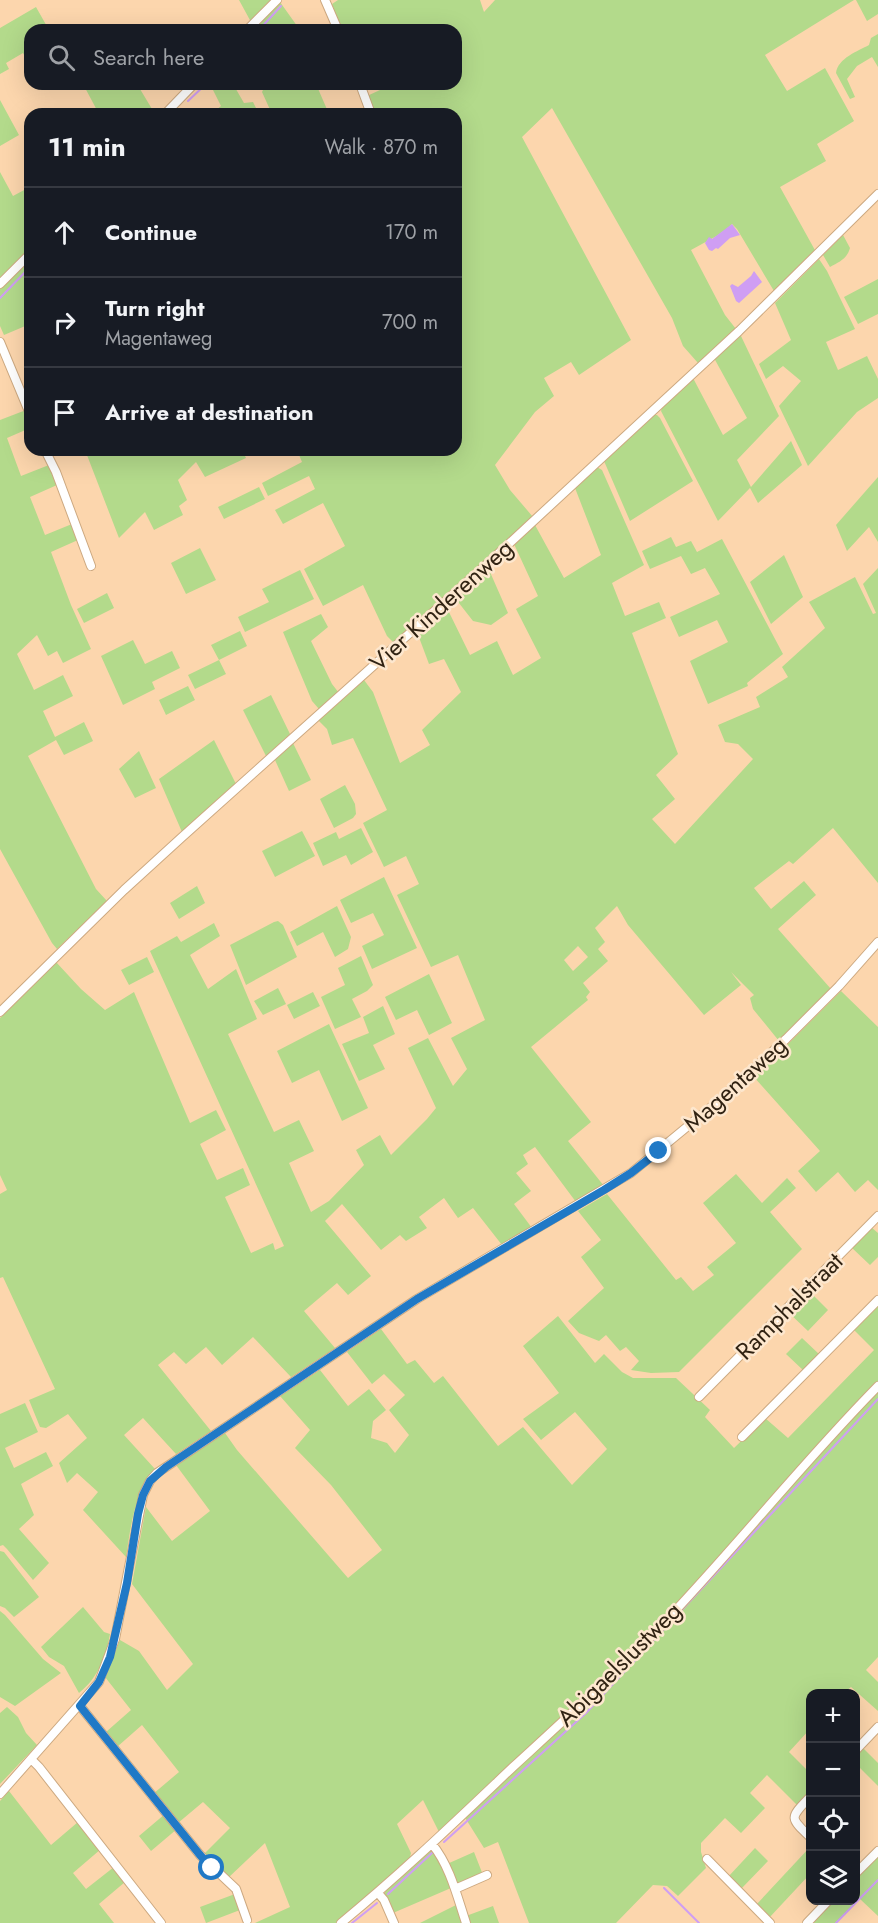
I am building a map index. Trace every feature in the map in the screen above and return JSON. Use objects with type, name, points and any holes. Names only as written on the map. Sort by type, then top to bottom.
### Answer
[{"type":"street","points":[[253,24],[277,0]]},
{"type":"street","points":[[325,0],[335,24]]},
{"type":"street","points":[[171,108],[188,90]]},
{"type":"street","points":[[362,90],[369,108]]},
{"type":"street","name":"Vier Kinderenweg","points":[[0,1012],[124,890],[487,564],[741,330],[878,194]]},
{"type":"street","points":[[0,284],[24,260]]},
{"type":"street","points":[[0,342],[24,400]]},
{"type":"street","points":[[48,456],[91,566]]},
{"type":"street","name":"Magentaweg","points":[[0,1794],[99,1682],[110,1657],[127,1583],[143,1495],[150,1481],[158,1473],[417,1299],[631,1173],[722,1098],[786,1039],[839,986],[878,942]]},
{"type":"street","name":"Ramphalstraat","points":[[699,1397],[878,1216]]},
{"type":"street","points":[[742,1437],[878,1300]]},
{"type":"street","name":"Abigaelslustweg","points":[[341,1923],[432,1844],[658,1629],[804,1465],[878,1386]]},
{"type":"street","points":[[80,1706],[200,1855],[236,1889],[247,1920]]},
{"type":"street","points":[[860,1745],[878,1727]]},
{"type":"street","points":[[31,1759],[161,1923]]},
{"type":"street","points":[[806,1801],[796,1812],[794,1818],[795,1823],[806,1833]]},
{"type":"street","points":[[432,1844],[440,1854],[466,1923]]},
{"type":"street","points":[[860,1868],[878,1851]]},
{"type":"street","points":[[707,1859],[770,1923]]},
{"type":"street","points":[[455,1889],[487,1875]]},
{"type":"street","points":[[378,1893],[384,1900],[394,1923]]},
{"type":"street","points":[[807,1923],[824,1905]]},
{"type":"green space","points":[[239,0],[272,0],[251,22]]},
{"type":"green space","points":[[338,0],[480,0],[484,12],[495,0],[854,0],[765,55],[787,91],[825,68],[854,121],[817,144],[826,161],[780,187],[816,252],[774,291],[732,224],[722,233],[691,250],[725,315],[736,329],[698,363],[683,346],[672,318],[552,108],[522,137],[631,340],[579,375],[571,362],[544,378],[554,396],[535,412],[495,465],[510,490],[533,517],[394,643],[387,636],[363,585],[323,606],[304,569],[345,546],[323,503],[283,524],[275,510],[315,489],[309,476],[268,496],[262,483],[302,462],[300,456],[462,456],[462,108],[372,108],[367,96],[380,90],[462,90],[462,24],[339,24],[332,4]]},
{"type":"green space","points":[[856,0],[878,0],[878,14],[867,21]]},
{"type":"green space","points":[[280,2],[296,24],[258,24]]},
{"type":"green space","points":[[36,7],[46,24],[24,24],[24,55],[23,53],[6,63],[9,69],[0,74],[0,28]]},
{"type":"green space","points":[[878,34],[878,67],[872,57],[857,66],[847,79],[855,97],[850,99],[836,73],[840,63],[869,45],[871,38]]},
{"type":"green space","points":[[86,90],[141,90],[151,108],[96,108]]},
{"type":"green space","points":[[213,90],[236,90],[244,103],[253,102],[256,108],[218,108],[221,106]]},
{"type":"green space","points":[[263,90],[319,90],[326,108],[269,108]]},
{"type":"green space","points":[[0,100],[19,135],[0,146]]},
{"type":"green space","points":[[0,172],[13,196],[24,190],[24,254],[0,279]]},
{"type":"green space","points":[[843,235],[850,248],[849,252],[842,260],[830,267],[823,255]]},
{"type":"green space","points":[[819,259],[855,329],[826,342],[838,370],[867,356],[878,379],[878,398],[857,412],[808,466],[779,406],[801,381],[783,366],[766,379],[759,364],[791,340],[775,303]]},
{"type":"green space","points":[[24,264],[24,327],[4,335],[0,326],[0,289]]},
{"type":"green space","points":[[878,279],[878,314],[858,324],[844,297]]},
{"type":"green space","points":[[738,336],[741,336],[779,416],[737,460],[751,487],[791,441],[802,465],[758,503],[750,488],[718,521],[661,411],[663,405],[693,378],[723,435],[747,418],[714,358]]},
{"type":"green space","points":[[24,411],[24,431],[7,438],[21,476],[49,465],[57,485],[30,497],[45,535],[72,524],[78,540],[51,552],[91,649],[63,663],[57,651],[48,656],[37,635],[17,654],[34,690],[63,675],[73,696],[43,711],[55,737],[84,722],[93,741],[64,755],[56,740],[28,756],[96,889],[107,901],[57,949],[0,849],[0,420]]},
{"type":"green space","points":[[653,415],[660,418],[693,481],[630,521],[604,461]]},
{"type":"green space","points":[[87,456],[245,456],[246,458],[205,477],[196,462],[178,480],[187,500],[179,506],[183,515],[154,530],[145,512],[119,538]]},
{"type":"green space","points":[[597,467],[602,470],[644,565],[612,583],[625,616],[659,602],[666,618],[632,633],[678,754],[656,775],[675,799],[652,819],[675,844],[753,759],[738,744],[725,742],[718,725],[760,707],[756,697],[788,677],[782,667],[825,628],[809,602],[855,577],[873,614],[876,613],[863,584],[878,568],[878,883],[833,828],[793,864],[789,861],[754,888],[771,909],[804,881],[816,895],[778,929],[831,989],[779,1041],[753,1009],[750,998],[754,995],[731,972],[741,985],[704,1015],[628,925],[617,906],[595,928],[605,942],[598,949],[608,961],[583,983],[590,992],[586,997],[588,1000],[531,1047],[591,1122],[568,1141],[604,1186],[576,1202],[535,1147],[523,1155],[528,1164],[516,1173],[531,1191],[514,1204],[532,1228],[502,1245],[473,1208],[458,1218],[444,1198],[419,1217],[427,1228],[406,1241],[400,1235],[381,1250],[342,1204],[325,1221],[371,1276],[348,1295],[337,1283],[304,1311],[335,1348],[291,1377],[253,1337],[222,1365],[206,1347],[186,1364],[174,1352],[158,1365],[211,1431],[176,1454],[143,1418],[124,1435],[155,1469],[138,1500],[126,1557],[83,1510],[98,1492],[77,1473],[67,1483],[59,1463],[87,1438],[68,1414],[46,1428],[40,1427],[29,1400],[55,1389],[3,1277],[0,1278],[0,1194],[7,1190],[0,1175],[0,1018],[56,962],[105,1010],[134,992],[190,1123],[216,1110],[226,1130],[200,1144],[217,1180],[243,1168],[250,1185],[225,1197],[251,1253],[273,1243],[275,1250],[284,1246],[150,951],[177,936],[181,942],[214,923],[220,936],[190,955],[208,989],[236,969],[257,1019],[228,1034],[274,1132],[299,1120],[314,1151],[289,1163],[311,1212],[329,1201],[364,1165],[356,1150],[380,1135],[391,1155],[436,1108],[408,1048],[428,1038],[453,1086],[467,1069],[451,1038],[485,1020],[458,955],[431,967],[397,895],[419,884],[406,856],[384,867],[363,823],[387,810],[353,738],[332,745],[327,729],[318,720],[364,680],[373,692],[400,763],[430,745],[422,730],[461,692],[444,659],[429,664],[417,632],[446,606],[470,655],[497,641],[513,675],[541,658],[516,609],[538,596],[514,544],[535,525],[564,578],[601,555],[575,488]],"holes":[[[578,946],[588,957],[573,971],[564,960]]]},
{"type":"green space","points":[[878,477],[878,542],[869,527],[847,551],[836,525]]},
{"type":"green space","points":[[259,487],[265,499],[224,519],[218,507]]},
{"type":"green space","points":[[671,537],[676,547],[691,541],[697,552],[722,539],[783,654],[747,683],[748,686],[708,704],[690,661],[728,642],[717,620],[679,637],[670,617],[720,594],[705,568],[691,574],[681,556],[650,569],[642,551]]},
{"type":"green space","points":[[200,548],[216,580],[186,594],[171,563]]},
{"type":"green space","points":[[784,555],[803,597],[771,624],[750,582]]},
{"type":"green space","points":[[300,570],[314,599],[245,632],[238,617],[269,602],[262,589]]},
{"type":"green space","points":[[488,570],[508,613],[491,625],[473,621],[455,598]]},
{"type":"green space","points":[[107,593],[114,608],[84,623],[77,609]]},
{"type":"green space","points":[[321,614],[328,627],[311,641],[332,684],[339,693],[319,709],[312,701],[283,632]]},
{"type":"green space","points":[[240,631],[247,646],[219,660],[211,645]]},
{"type":"green space","points":[[133,640],[145,664],[172,651],[180,668],[152,682],[155,689],[123,705],[101,656]]},
{"type":"green space","points":[[219,660],[226,674],[195,689],[188,675]]},
{"type":"green space","points":[[188,686],[195,700],[166,715],[159,700]]},
{"type":"green space","points":[[271,695],[290,734],[266,756],[243,710]]},
{"type":"green space","points":[[214,740],[236,784],[182,832],[159,779]]},
{"type":"green space","points":[[292,741],[311,780],[289,791],[275,757]]},
{"type":"green space","points":[[139,751],[156,788],[135,798],[119,769]]},
{"type":"green space","points":[[345,785],[355,804],[356,814],[334,828],[320,799]]},
{"type":"green space","points":[[361,828],[373,852],[351,865],[346,855],[323,866],[313,843],[336,832],[339,839]]},
{"type":"green space","points":[[302,831],[315,856],[275,877],[262,851]]},
{"type":"green space","points":[[384,877],[417,948],[372,969],[362,946],[384,935],[373,913],[351,923],[340,900]]},
{"type":"green space","points":[[197,886],[205,903],[179,919],[170,903]]},
{"type":"green space","points":[[337,906],[351,937],[348,949],[335,957],[323,932],[297,946],[290,932]]},
{"type":"green space","points":[[278,921],[283,925],[297,957],[246,985],[230,945]]},
{"type":"green space","points":[[361,956],[373,985],[352,999],[361,1017],[335,1029],[321,997],[345,985],[338,968]]},
{"type":"green space","points":[[147,957],[154,972],[129,985],[121,970]]},
{"type":"green space","points":[[429,974],[452,1023],[429,1035],[417,1010],[396,1020],[385,997]]},
{"type":"green space","points":[[278,988],[286,1004],[263,1015],[254,1001]]},
{"type":"green space","points":[[841,991],[878,1027],[878,1190],[868,1180],[855,1192],[838,1172],[816,1192],[798,1171],[820,1151],[753,1076]]},
{"type":"green space","points":[[313,992],[320,1006],[294,1019],[287,1005]]},
{"type":"green space","points":[[383,1006],[395,1034],[373,1045],[385,1069],[359,1081],[342,1044],[369,1033],[363,1017]]},
{"type":"green space","points":[[329,1024],[368,1108],[342,1121],[319,1070],[292,1083],[277,1051]]},
{"type":"green space","points":[[736,1174],[762,1203],[787,1178],[796,1188],[770,1212],[802,1249],[679,1372],[651,1373],[631,1370],[639,1361],[626,1347],[620,1351],[606,1335],[599,1341],[579,1333],[568,1321],[604,1288],[581,1257],[601,1240],[578,1211],[607,1194],[676,1280],[681,1277],[693,1291],[714,1275],[707,1267],[736,1243],[703,1203]]},
{"type":"green space","points":[[871,1227],[878,1233],[878,1257],[870,1265],[851,1247]]},
{"type":"green space","points":[[809,1291],[828,1310],[808,1331],[788,1312]]},
{"type":"green space","points":[[878,1305],[878,1383],[655,1628],[439,1832],[423,1800],[397,1824],[411,1853],[410,1857],[396,1873],[337,1923],[255,1923],[290,1907],[265,1843],[228,1878],[203,1855],[230,1828],[203,1802],[178,1823],[153,1794],[179,1772],[142,1725],[117,1747],[106,1732],[131,1710],[105,1677],[120,1640],[139,1651],[167,1690],[193,1664],[132,1584],[146,1507],[172,1541],[210,1511],[176,1465],[225,1433],[237,1450],[348,1578],[382,1550],[331,1485],[295,1448],[310,1430],[280,1396],[320,1370],[348,1406],[369,1389],[386,1410],[373,1421],[371,1438],[387,1443],[395,1453],[409,1435],[389,1410],[405,1395],[384,1374],[372,1384],[347,1352],[381,1329],[407,1364],[415,1360],[434,1383],[443,1376],[498,1446],[523,1427],[572,1485],[607,1449],[575,1412],[541,1440],[523,1419],[559,1393],[523,1346],[558,1316],[595,1363],[604,1354],[622,1372],[633,1378],[676,1378],[710,1410],[705,1417],[734,1448],[765,1418],[788,1438],[874,1350],[854,1330]]},
{"type":"green space","points":[[802,1338],[820,1355],[804,1371],[786,1354]]},
{"type":"green space","points":[[878,1390],[878,1657],[866,1670],[878,1682],[878,1711],[860,1695],[860,1689],[851,1687],[849,1689],[806,1689],[806,1733],[789,1752],[806,1769],[806,1797],[798,1806],[767,1775],[750,1793],[765,1808],[741,1833],[725,1818],[701,1843],[706,1868],[678,1896],[667,1886],[653,1885],[616,1923],[529,1923],[498,1842],[484,1848],[464,1816],[579,1709]]},
{"type":"green space","points":[[25,1403],[38,1432],[5,1448],[14,1468],[46,1452],[53,1466],[21,1484],[34,1515],[19,1529],[49,1563],[33,1580],[7,1549],[3,1545],[0,1546],[0,1414]]},
{"type":"green space","points":[[0,1551],[4,1552],[39,1597],[14,1617],[0,1606]]},
{"type":"green space","points":[[83,1607],[104,1632],[110,1634],[100,1666],[91,1681],[79,1693],[64,1666],[49,1657],[41,1647]]},
{"type":"green space","points":[[0,1611],[43,1659],[61,1673],[15,1706],[0,1697]]},
{"type":"green space","points":[[7,1707],[18,1717],[26,1733],[37,1745],[0,1784],[0,1713]]},
{"type":"green space","points":[[862,1747],[878,1763],[878,1786],[860,1768]]},
{"type":"green space","points":[[9,1791],[51,1845],[78,1822],[101,1849],[73,1873],[86,1889],[114,1867],[125,1882],[99,1904],[114,1923],[0,1923],[0,1801]]},
{"type":"green space","points":[[165,1814],[177,1829],[151,1851],[139,1836]]},
{"type":"green space","points":[[755,1848],[768,1861],[741,1889],[728,1877]]},
{"type":"green space","points":[[430,1849],[437,1856],[451,1888],[393,1913],[384,1894]]},
{"type":"green space","points":[[806,1851],[806,1878],[769,1918],[756,1905]]},
{"type":"green space","points":[[474,1852],[483,1875],[456,1885],[447,1864]]},
{"type":"green space","points":[[878,1856],[878,1916],[860,1899],[860,1875]]},
{"type":"green space","points":[[235,1894],[240,1910],[206,1923],[200,1907]]},
{"type":"green space","points":[[458,1904],[464,1923],[420,1923]]},
{"type":"green space","points":[[830,1905],[854,1905],[836,1923],[812,1923]]},
{"type":"green space","points":[[493,1906],[499,1923],[468,1923],[466,1916]]},
{"type":"shaded area","points":[[732,224],[740,235],[730,238],[718,249],[709,250],[705,243],[709,237],[712,239]]},
{"type":"shaded area","points":[[754,271],[762,282],[739,303],[730,286],[732,284],[738,287]]},
{"type":"waterway","points":[[264,24],[281,6]]},
{"type":"waterway","points":[[188,101],[200,90]]},
{"type":"waterway","points":[[0,298],[24,273]]},
{"type":"waterway","points":[[444,1842],[586,1713],[878,1399]]},
{"type":"waterway","points":[[388,1894],[433,1852]]},
{"type":"waterway","points":[[836,1923],[878,1880]]},
{"type":"waterway","points":[[664,1888],[699,1923]]},
{"type":"waterway","points":[[352,1923],[377,1903]]},
{"type":"route","points":[[212,1868],[80,1706],[99,1682],[116,1640],[138,1514],[150,1481],[166,1467],[417,1299],[604,1190],[659,1151]]}]
